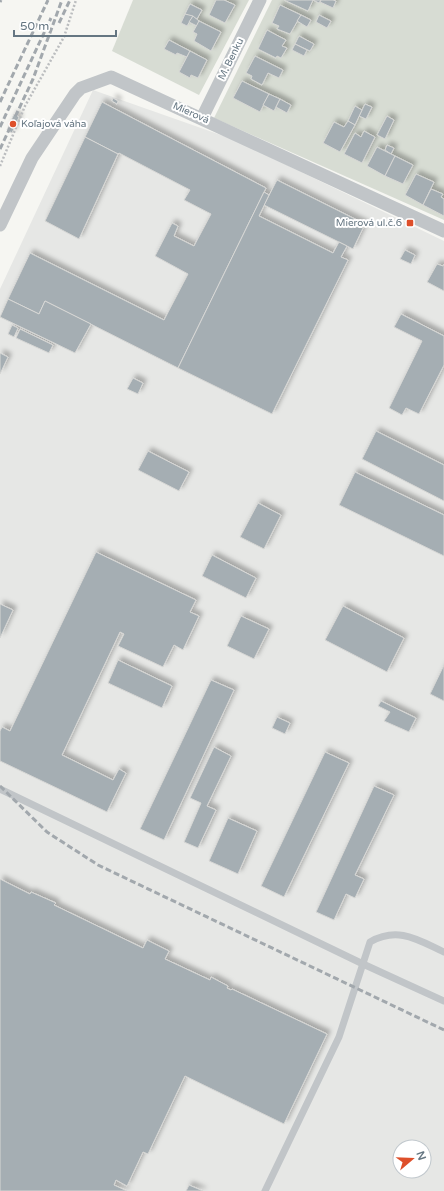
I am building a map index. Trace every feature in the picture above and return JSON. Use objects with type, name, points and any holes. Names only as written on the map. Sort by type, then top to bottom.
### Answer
[{"type":"street","name":"M. Benku","points":[[202,118],[260,0]]},
{"type":"street","name":"Mierová","points":[[0,225],[32,158],[81,88],[111,77],[444,231]]},
{"type":"lane","points":[[0,789],[363,964],[444,1001]]},
{"type":"lane","points":[[265,1191],[339,1037],[370,942],[382,935],[406,935],[444,952]]},
{"type":"path","points":[[0,166],[25,106],[64,36],[76,0]]},
{"type":"shaded area","points":[[133,0],[249,0],[199,95],[112,51]]},
{"type":"shaded area","points":[[272,0],[444,0],[444,220],[214,118]]},
{"type":"shaded area","points":[[93,90],[235,140],[444,241],[444,1191],[0,1191],[0,289]]},
{"type":"building","points":[[216,0],[224,0],[235,5],[225,23],[209,15]]},
{"type":"building","points":[[284,0],[313,0],[308,11]]},
{"type":"building","points":[[313,0],[321,0],[319,3]]},
{"type":"building","points":[[321,0],[336,1],[333,8],[320,2]]},
{"type":"building","points":[[190,4],[202,10],[197,19],[185,14]]},
{"type":"building","points":[[280,5],[301,15],[290,34],[277,29],[279,26],[272,23]]},
{"type":"building","points":[[185,14],[193,16],[187,26],[181,23]]},
{"type":"building","points":[[301,15],[311,20],[307,27],[297,21]]},
{"type":"building","points":[[319,15],[331,21],[327,28],[316,22]]},
{"type":"building","points":[[193,16],[199,21],[197,26],[189,22]]},
{"type":"building","points":[[199,21],[221,32],[211,51],[194,41],[197,34],[193,32]]},
{"type":"building","points":[[267,30],[286,40],[282,46],[287,48],[281,58],[277,56],[276,58],[258,49]]},
{"type":"building","points":[[299,36],[314,44],[310,51],[295,44]]},
{"type":"building","points":[[169,40],[190,51],[187,57],[177,53],[176,55],[164,49]]},
{"type":"building","points":[[295,44],[307,50],[304,56],[292,50]]},
{"type":"building","points":[[190,51],[207,60],[198,78],[191,75],[190,78],[179,72]]},
{"type":"building","points":[[255,56],[283,70],[279,78],[268,73],[262,85],[251,79],[252,76],[246,73]]},
{"type":"building","points":[[242,81],[269,94],[260,112],[233,98]]},
{"type":"building","points":[[269,94],[280,99],[274,111],[263,105]]},
{"type":"building","points":[[113,98],[118,101],[117,104],[112,101]]},
{"type":"building","points":[[280,99],[291,105],[287,113],[276,107]]},
{"type":"building","points":[[102,102],[266,188],[178,368],[45,301],[39,314],[8,299],[30,253],[164,320],[188,274],[155,256],[172,223],[178,226],[174,236],[194,246],[211,214],[184,200],[190,190],[85,137]]},
{"type":"building","points":[[365,104],[372,107],[366,119],[359,116]]},
{"type":"building","points":[[355,106],[362,110],[355,125],[348,121]]},
{"type":"building","name":"Koľajová váha","points":[[14,114],[19,117],[12,133],[7,130]]},
{"type":"building","points":[[387,116],[394,120],[385,139],[377,135]]},
{"type":"building","points":[[348,121],[355,125],[340,152],[323,143],[334,122],[344,127]]},
{"type":"building","points":[[364,131],[375,137],[362,163],[344,154],[355,133],[361,137]]},
{"type":"building","points":[[85,137],[118,154],[79,239],[45,221]]},
{"type":"building","points":[[387,145],[394,148],[391,154],[385,150]]},
{"type":"building","points":[[377,147],[395,156],[385,176],[367,166]]},
{"type":"building","points":[[395,156],[413,165],[403,184],[385,176]]},
{"type":"building","points":[[416,174],[434,182],[423,205],[405,195]]},
{"type":"building","points":[[277,180],[365,224],[353,249],[264,205]]},
{"type":"building","points":[[431,189],[443,194],[441,197],[444,199],[444,216],[423,205]]},
{"type":"building","points":[[264,192],[269,195],[259,216],[333,253],[339,242],[347,246],[341,257],[348,260],[272,414],[178,368]]},
{"type":"building","points":[[405,250],[415,255],[411,264],[400,259]]},
{"type":"building","points":[[437,264],[443,266],[444,264],[444,291],[427,282]]},
{"type":"building","points":[[8,299],[39,314],[45,301],[91,324],[75,353],[0,317]]},
{"type":"building","points":[[401,314],[444,336],[444,365],[419,414],[406,408],[402,415],[389,408],[422,341],[394,327]]},
{"type":"building","points":[[12,325],[18,328],[14,337],[8,334]]},
{"type":"building","points":[[20,329],[53,345],[49,353],[16,338]]},
{"type":"building","points":[[0,353],[8,357],[0,374]]},
{"type":"building","points":[[133,378],[143,383],[138,394],[127,389]]},
{"type":"building","points":[[376,431],[444,465],[444,501],[362,459]]},
{"type":"building","points":[[148,451],[189,472],[179,491],[138,470]]},
{"type":"building","points":[[355,472],[444,515],[444,556],[339,505]]},
{"type":"building","points":[[258,503],[281,515],[264,549],[240,537]]},
{"type":"building","points":[[96,552],[196,600],[190,612],[199,616],[183,650],[174,645],[163,667],[118,646],[124,634],[120,632],[62,755],[113,780],[119,769],[126,773],[107,812],[0,761],[0,731],[2,727],[10,731]]},
{"type":"building","points":[[212,555],[256,578],[246,598],[202,576]]},
{"type":"building","points":[[0,604],[13,610],[0,638]]},
{"type":"building","points":[[343,606],[404,638],[387,672],[325,640]]},
{"type":"building","points":[[241,616],[269,629],[254,659],[227,646]]},
{"type":"building","points":[[118,660],[172,686],[162,708],[108,683]]},
{"type":"building","points":[[444,665],[444,701],[430,694]]},
{"type":"building","points":[[211,680],[234,690],[164,840],[140,829]]},
{"type":"building","points":[[381,701],[416,718],[409,732],[384,721],[390,712],[378,706]]},
{"type":"building","points":[[277,717],[290,723],[285,734],[272,728]]},
{"type":"building","points":[[214,747],[231,756],[207,806],[216,810],[198,848],[184,842],[201,803],[190,798]]},
{"type":"building","points":[[325,752],[349,763],[284,897],[261,886]]},
{"type":"building","points":[[374,786],[394,795],[355,875],[364,879],[355,898],[346,894],[334,920],[316,912]]},
{"type":"building","points":[[228,818],[257,831],[238,874],[209,861]]},
{"type":"building","points":[[0,879],[30,894],[31,892],[56,903],[54,905],[143,948],[147,940],[169,951],[165,959],[210,980],[211,977],[228,986],[227,988],[231,990],[232,989],[327,1034],[284,1124],[185,1076],[148,1154],[143,1152],[127,1186],[116,1180],[114,1185],[127,1191],[0,1191]]},
{"type":"building","points":[[189,1185],[203,1191],[186,1191]]},
{"type":"railway","points":[[0,102],[48,0]]},
{"type":"railway","points":[[0,149],[33,79],[62,0]]},
{"type":"railway","points":[[59,23],[70,0]]},
{"type":"railway","points":[[0,127],[51,18]]},
{"type":"railway","points":[[0,786],[47,832],[98,865],[444,1030]]},
{"type":"place","name":"Koľajová váha","points":[[13,124]]},
{"type":"place","name":"Mierová ul.č.6","points":[[410,223]]}]
